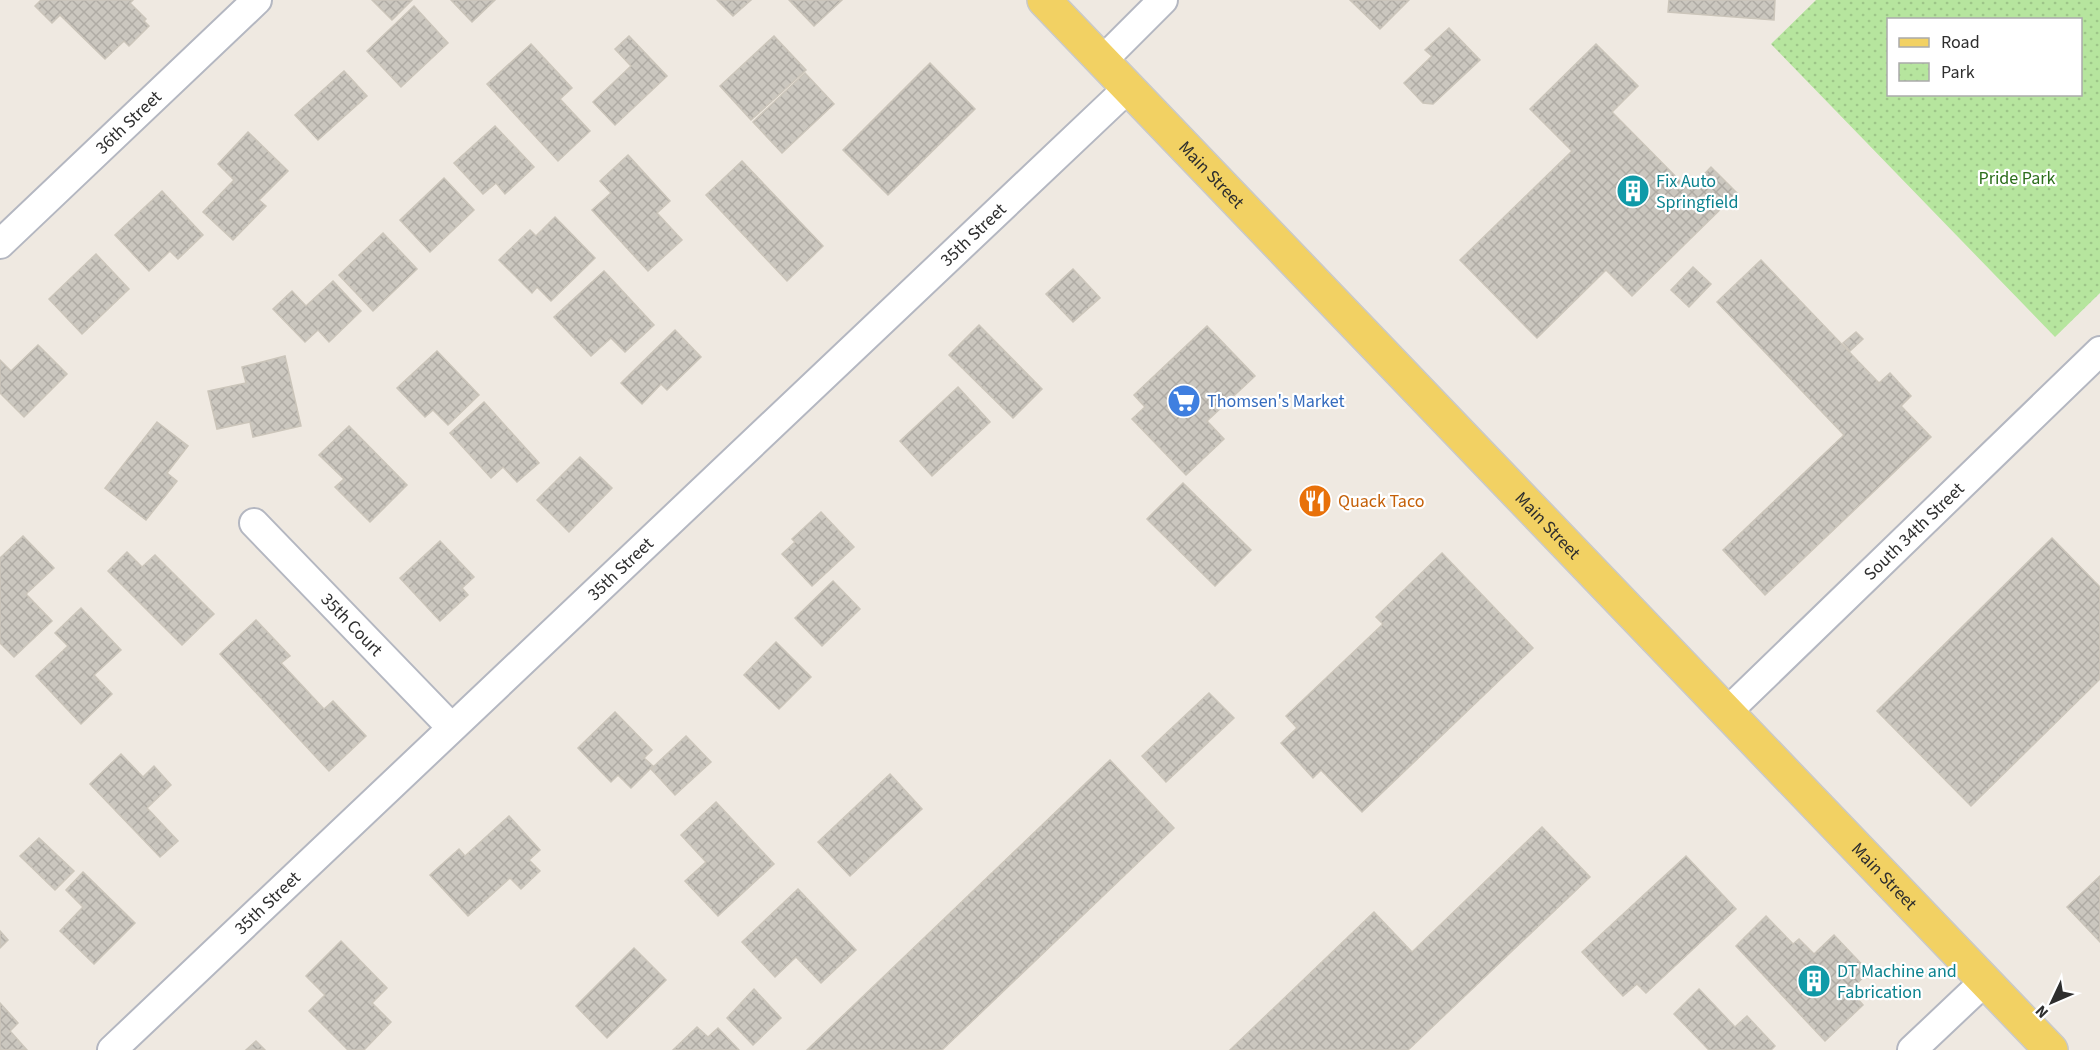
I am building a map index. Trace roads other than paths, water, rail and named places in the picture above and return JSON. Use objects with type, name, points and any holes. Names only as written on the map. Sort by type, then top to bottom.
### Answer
[{"type":"main road","name":"Main Street","points":[[1044,0],[2051,1050]]},
{"type":"street","name":"36th Street","points":[[0,244],[257,0]]},
{"type":"street","points":[[1102,61],[1163,0]]},
{"type":"street","name":"35th Street","points":[[112,1050],[1128,88]]},
{"type":"street","name":"South 34th Street","points":[[1727,712],[2100,351]]},
{"type":"street","name":"35th Court","points":[[254,522],[451,727]]},
{"type":"street","points":[[1912,1050],[1985,981]]},
{"type":"place","name":"Fix Auto Springfield","points":[[1633,191]]},
{"type":"place","name":"Thomsen's Market","points":[[1184,401]]},
{"type":"place","name":"Quack Taco","points":[[1315,501]]},
{"type":"place","name":"DT Machine and Fabrication","points":[[1814,981]]},
{"type":"park label","name":"Pride Park","points":[[2017,178]]}]
